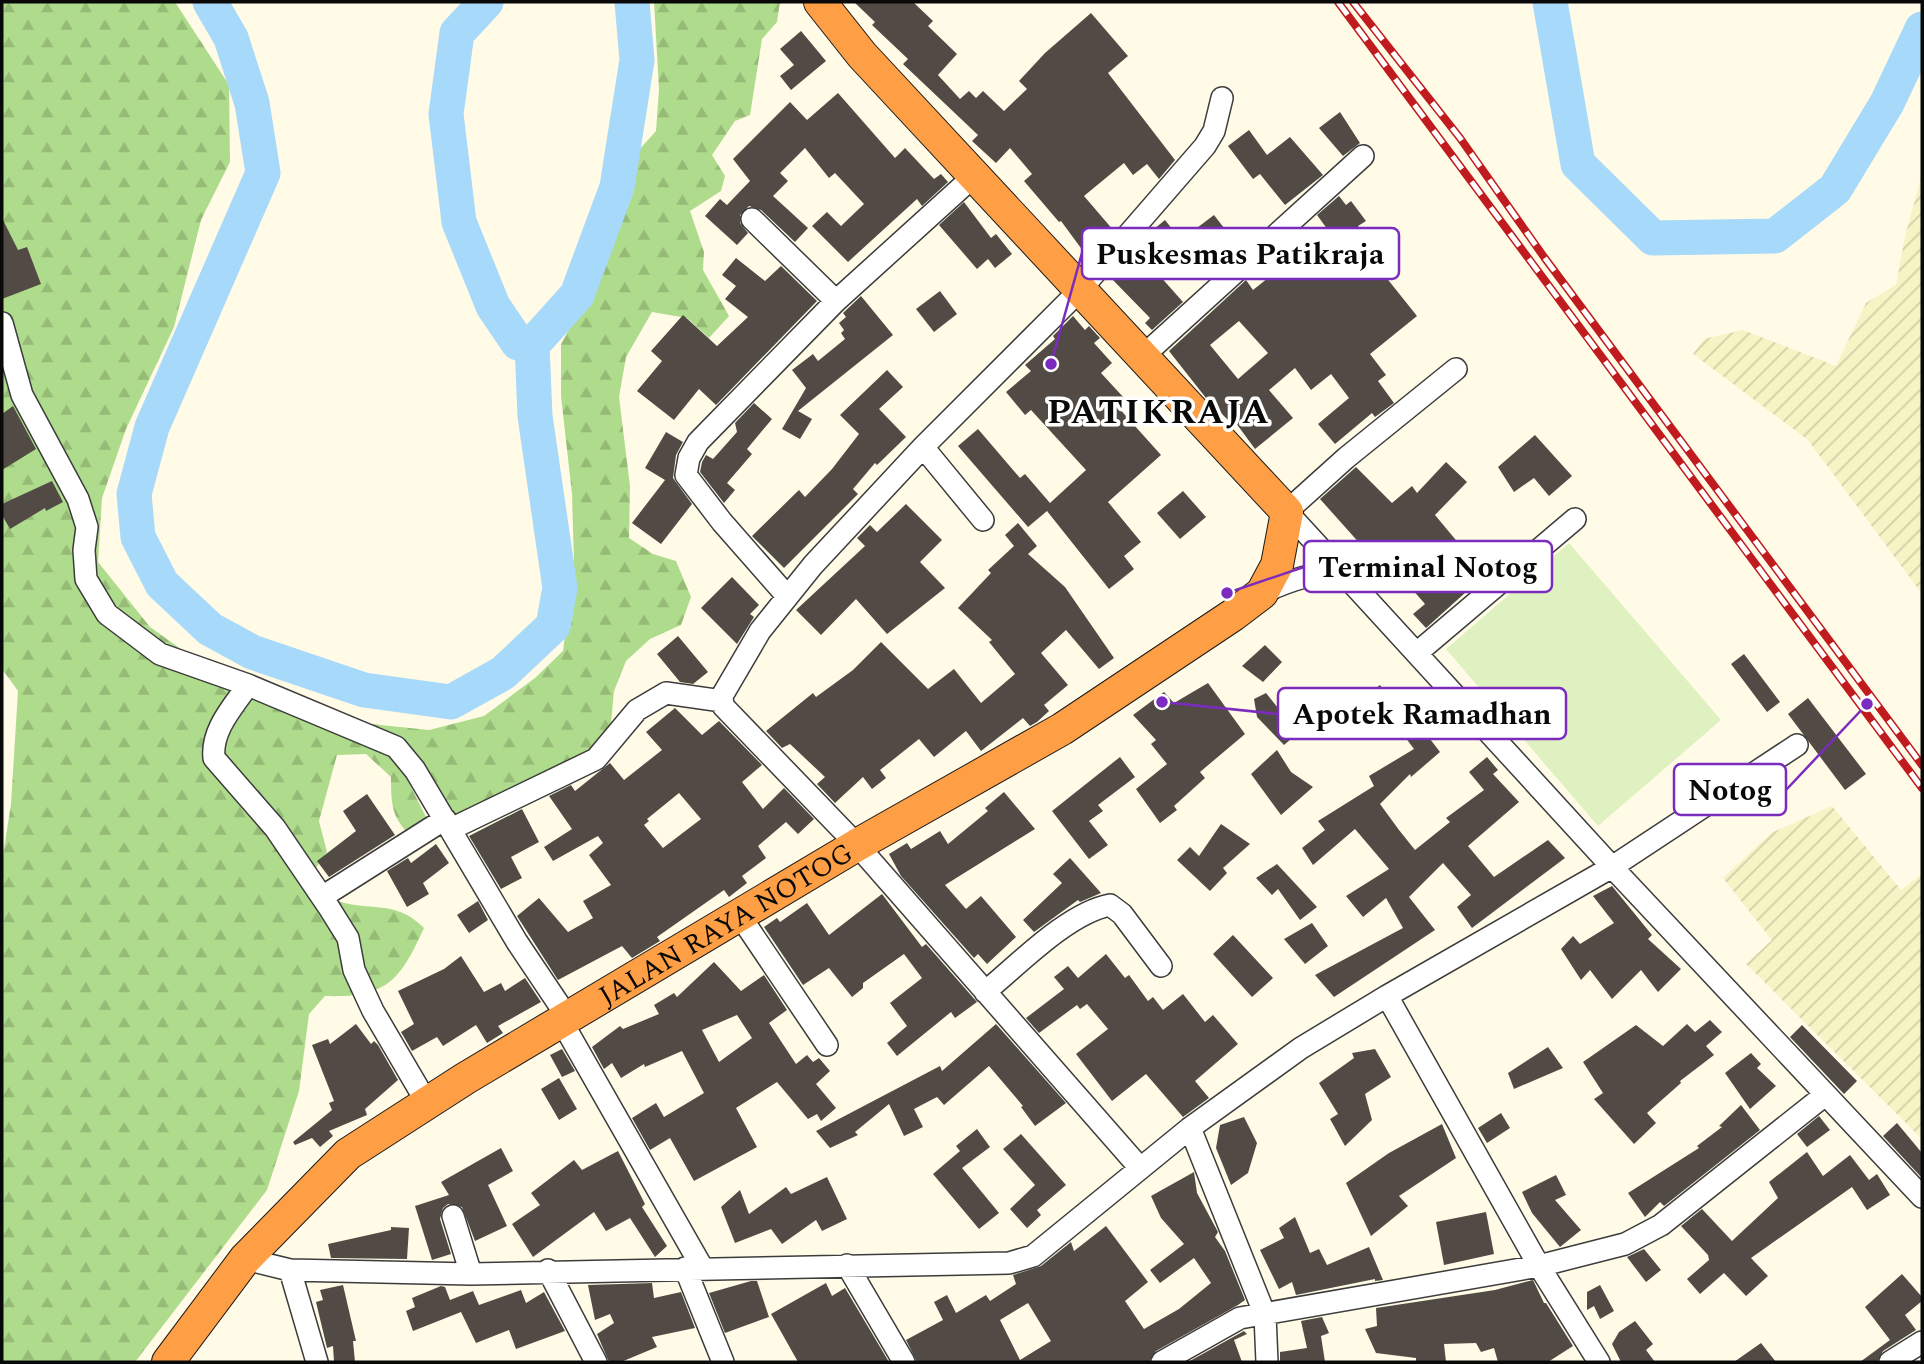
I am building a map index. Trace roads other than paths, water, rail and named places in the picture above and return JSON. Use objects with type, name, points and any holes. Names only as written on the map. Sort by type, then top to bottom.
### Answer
[{"type":"highway","points":[[820,2],[862,55],[1286,512]]},
{"type":"highway","name":"JALAN RAYA NOTOG","points":[[168,1362],[246,1259],[348,1153],[426,1102],[857,845],[1062,729],[1262,593],[1278,565],[1286,512]]},
{"type":"street","points":[[722,701],[722,696],[760,631],[787,596],[923,447],[1081,289],[1205,146],[1214,131],[1222,98]]},
{"type":"street","points":[[1143,356],[1363,156]]},
{"type":"street","points":[[787,596],[722,522],[686,475],[689,458],[698,442],[836,301],[974,176]]},
{"type":"street","points":[[752,219],[836,301]]},
{"type":"street","points":[[2,323],[22,395],[78,499],[87,527],[84,550],[86,579],[107,614],[160,654],[248,685],[396,747],[415,770],[565,1020],[694,1268],[723,1362]]},
{"type":"street","points":[[1456,369],[1346,458],[1286,512],[1418,652],[1612,867],[1922,1197]]},
{"type":"street","points":[[923,447],[984,520]]},
{"type":"street","points":[[1418,652],[1575,519]]},
{"type":"street","points":[[1262,593],[1288,581],[1323,572],[1346,574]]},
{"type":"street","points":[[248,685],[221,724],[213,746],[214,758],[275,828],[348,938],[354,970],[373,1011],[426,1102]]},
{"type":"street","points":[[322,897],[448,824],[596,759],[637,710],[666,693],[722,701],[857,845],[1140,1168]]},
{"type":"street","points":[[246,1259],[290,1270],[471,1274],[548,1270],[1009,1263],[1033,1256],[1190,1128],[1301,1048],[1612,867],[1797,745]]},
{"type":"street","points":[[985,992],[1067,925],[1094,908],[1110,905],[1122,914],[1161,966]]},
{"type":"street","points":[[740,916],[827,1045]]},
{"type":"street","points":[[1387,996],[1594,1361]]},
{"type":"street","points":[[1162,1362],[1240,1318],[1539,1266],[1625,1244],[1661,1225],[1825,1095]]},
{"type":"street","points":[[1190,1128],[1265,1315],[1266,1362]]},
{"type":"street","points":[[453,1216],[471,1274]]},
{"type":"street","points":[[847,1265],[904,1362]]},
{"type":"street","points":[[290,1270],[317,1362]]},
{"type":"street","points":[[548,1270],[596,1362]]},
{"type":"street","points":[[1890,1362],[1922,1342]]},
{"type":"waterway","points":[[210,2],[231,38],[252,103],[263,173],[152,427],[134,494],[138,537],[162,584],[210,629],[252,652],[364,690],[451,702],[503,673],[553,626],[560,588],[535,416],[532,345],[577,295],[617,187],[637,60],[632,2]]},
{"type":"waterway","points":[[486,2],[457,33],[446,114],[459,222],[493,306],[518,343],[532,345]]},
{"type":"waterway","points":[[1550,2],[1578,164],[1653,238],[1775,236],[1835,189],[1887,103],[1922,29]]},
{"type":"railway","points":[[1338,2],[1922,788]]},
{"type":"railway","points":[[1353,2],[1460,138],[1544,257],[1922,765]]},
{"type":"place","name":"Puskesmas Patikraja","points":[[1051,364]]},
{"type":"place","name":"Terminal Notog","points":[[1227,593]]},
{"type":"place","name":"Apotek Ramadhan","points":[[1162,702]]},
{"type":"place","name":"Notog","points":[[1867,704]]},
{"type":"district","name":"PATIKRAJA","points":[[1159,411]]}]
